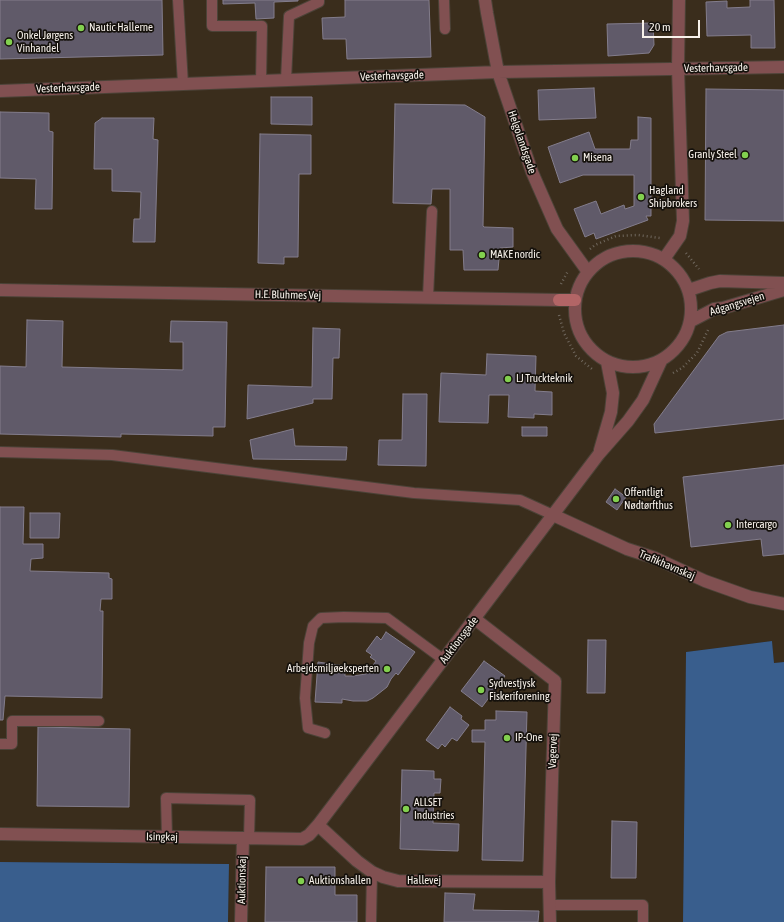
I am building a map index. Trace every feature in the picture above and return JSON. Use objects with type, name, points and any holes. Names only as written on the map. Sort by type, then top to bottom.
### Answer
[{"type":"street","name":"Helgolandsgade","points":[[485,0],[498,72],[532,172],[557,229],[588,272]]},
{"type":"street","points":[[664,259],[680,236],[683,221],[678,69],[679,0]]},
{"type":"street","name":"Vesterhavsgade","points":[[0,91],[498,72],[784,67]]},
{"type":"street","points":[[632,250],[648,252],[664,259],[675,268],[689,290],[692,305],[691,321],[687,333],[672,353],[662,361],[648,366],[634,368],[607,362],[586,344],[580,333],[576,320],[575,300],[580,285],[588,272],[600,261],[615,253],[632,250]]},
{"type":"street","name":"Adgangsvejen","points":[[689,290],[720,281],[784,283]]},
{"type":"street","name":"H.E. Bluhmes Vej","points":[[0,290],[575,300]]},
{"type":"street","name":"Adgangsvejen","points":[[691,321],[714,309],[723,308],[784,290]]},
{"type":"street","name":"Auktionsgade","points":[[318,825],[599,454],[628,422],[639,405],[662,361]]},
{"type":"street","name":"Auktionsgade","points":[[599,454],[611,412],[612,394],[607,362]]},
{"type":"street","name":"Trafikhavnskaj","points":[[553,515],[627,549],[655,558],[705,581],[750,597],[784,604]]},
{"type":"street","name":"Vagervej","points":[[474,619],[555,681],[549,882],[550,922]]},
{"type":"street","name":"Hallevej","points":[[318,825],[357,861],[372,872],[398,881],[549,882]]},
{"type":"street","name":"Isingkaj","points":[[0,834],[302,839],[309,835],[318,825]]},
{"type":"street","name":"Auktionskaj","points":[[241,922],[246,838]]},
{"type":"lane","points":[[178,0],[183,84]]},
{"type":"lane","points":[[212,0],[212,26],[262,26],[261,81]]},
{"type":"lane","points":[[286,80],[289,16],[319,2],[319,0]]},
{"type":"lane","points":[[444,0],[445,29]]},
{"type":"lane","points":[[428,297],[432,211]]},
{"type":"lane","points":[[0,452],[112,455],[414,493],[520,500],[553,515]]},
{"type":"lane","points":[[325,733],[308,728],[305,698],[309,643],[313,626],[321,618],[386,618],[444,660]]},
{"type":"lane","points":[[0,744],[12,744],[12,721],[99,721]]},
{"type":"lane","points":[[167,837],[166,798],[250,800],[246,838]]},
{"type":"lane","points":[[371,922],[372,872]]},
{"type":"lane","points":[[550,905],[643,905],[643,922]]},
{"type":"shaded area","points":[[0,0],[784,0],[784,662],[774,663],[772,641],[686,652],[683,922],[228,922],[229,864],[0,862]]},
{"type":"water","points":[[772,641],[774,663],[784,662],[784,922],[683,922],[686,652]]},
{"type":"water","points":[[0,862],[229,864],[228,922],[0,922]]},
{"type":"building","name":"Nautic Hallerne","points":[[0,0],[162,0],[163,55],[0,59]]},
{"type":"building","points":[[223,0],[298,1],[274,2],[274,18],[256,19],[255,3],[223,4]]},
{"type":"building","points":[[345,0],[429,0],[431,57],[347,59],[346,39],[323,39],[322,18],[345,17]]},
{"type":"building","points":[[750,0],[774,0],[775,48],[751,48],[751,35],[707,36],[706,2],[727,1],[727,8],[750,7]]},
{"type":"building","points":[[653,23],[654,45],[649,53],[608,56],[607,24]]},
{"type":"building","points":[[594,88],[596,118],[539,120],[538,90]]},
{"type":"building","name":"Granly Steel","points":[[706,89],[784,90],[784,221],[705,220]]},
{"type":"building","points":[[271,97],[312,97],[312,125],[271,124]]},
{"type":"building","points":[[395,104],[465,105],[485,117],[483,226],[513,228],[513,247],[500,248],[498,270],[464,270],[463,250],[450,250],[450,189],[432,189],[431,204],[393,203]]},
{"type":"building","points":[[0,112],[49,113],[49,131],[53,132],[52,209],[35,209],[36,179],[0,178]]},
{"type":"building","points":[[638,117],[651,118],[651,216],[646,216],[648,220],[596,239],[594,233],[585,237],[574,209],[596,201],[601,214],[624,205],[625,209],[634,206],[634,175],[583,175],[560,183],[548,147],[589,132],[595,149],[630,149],[631,140],[638,140]]},
{"type":"building","points":[[102,118],[154,118],[153,139],[158,140],[155,242],[133,242],[134,219],[140,219],[141,192],[112,191],[112,169],[94,169],[95,123]]},
{"type":"building","points":[[260,134],[311,135],[311,174],[299,174],[298,257],[284,257],[284,264],[258,263]]},
{"type":"building","points":[[27,320],[63,321],[62,367],[183,370],[183,342],[170,342],[171,321],[227,322],[225,427],[213,427],[213,436],[121,434],[121,437],[0,434],[0,366],[26,367]]},
{"type":"building","points":[[784,325],[784,419],[655,433],[654,424],[719,336],[727,332]]},
{"type":"building","points":[[313,328],[340,329],[339,358],[333,358],[332,399],[313,399],[313,403],[247,419],[248,385],[312,387]]},
{"type":"building","points":[[487,354],[536,356],[535,391],[552,392],[552,415],[534,414],[534,418],[508,417],[509,395],[489,395],[488,423],[439,422],[441,373],[486,375]]},
{"type":"building","points":[[403,394],[427,394],[426,466],[378,465],[379,440],[402,440]]},
{"type":"building","points":[[522,427],[547,427],[547,436],[522,436]]},
{"type":"building","points":[[293,429],[295,446],[347,447],[346,460],[253,459],[250,440]]},
{"type":"building","points":[[784,465],[784,554],[763,556],[761,539],[691,547],[683,477]]},
{"type":"building","name":"Offentligt Nødtørfthus","points":[[615,489],[626,497],[617,510],[606,502]]},
{"type":"building","points":[[0,507],[24,507],[23,544],[43,544],[43,558],[31,559],[30,571],[109,573],[109,578],[112,579],[112,599],[101,599],[100,611],[103,611],[102,698],[5,696],[3,720],[0,720]]},
{"type":"building","points":[[30,513],[60,513],[59,538],[30,538]]},
{"type":"building","name":"Arbejdsmiljøeksperten","points":[[386,632],[415,652],[398,675],[396,673],[391,679],[387,687],[367,701],[342,699],[342,703],[315,702],[318,662],[345,666],[345,676],[366,674],[376,661],[370,657],[372,655],[366,651],[377,636],[381,640]]},
{"type":"building","points":[[588,640],[606,640],[605,693],[587,693]]},
{"type":"building","points":[[484,661],[505,676],[482,707],[461,691]]},
{"type":"building","points":[[450,707],[462,716],[461,719],[469,725],[457,741],[452,738],[445,747],[442,744],[438,749],[426,740]]},
{"type":"building","points":[[496,711],[527,712],[523,861],[482,860],[485,742],[472,742],[472,730],[485,730],[485,720],[496,720]]},
{"type":"building","points":[[38,727],[130,729],[129,807],[37,806]]},
{"type":"building","points":[[402,770],[434,771],[434,779],[441,779],[440,793],[434,793],[433,823],[459,824],[458,851],[400,849]]},
{"type":"building","points":[[612,821],[637,822],[636,878],[611,878]]},
{"type":"building","name":"Auktionshallen","points":[[266,867],[335,867],[335,895],[357,895],[357,922],[265,922]]},
{"type":"building","points":[[445,893],[475,894],[473,910],[539,911],[538,922],[444,922]]},
{"type":"place","name":"Nautic Hallerne","points":[[81,28]]},
{"type":"place","name":"Onkel Jørgens Vinhandel","points":[[9,42]]},
{"type":"place","name":"Granly Steel","points":[[745,155]]},
{"type":"place","name":"Misena","points":[[575,158]]},
{"type":"place","name":"Hagland Shipbrokers","points":[[641,197]]},
{"type":"place","name":"MAKE nordic","points":[[482,255]]},
{"type":"place","name":"LJ Truckteknik","points":[[508,379]]},
{"type":"place","name":"Offentligt Nødtørfthus","points":[[616,499]]},
{"type":"place","name":"Intercargo","points":[[728,525]]},
{"type":"place","name":"Arbejdsmiljøeksperten","points":[[387,669]]},
{"type":"place","name":"Sydvestjysk Fiskeriforening","points":[[481,690]]},
{"type":"place","name":"IP-One","points":[[507,738]]},
{"type":"place","name":"ALLSET Industries","points":[[406,809]]},
{"type":"place","name":"Auktionshallen","points":[[301,881]]}]
